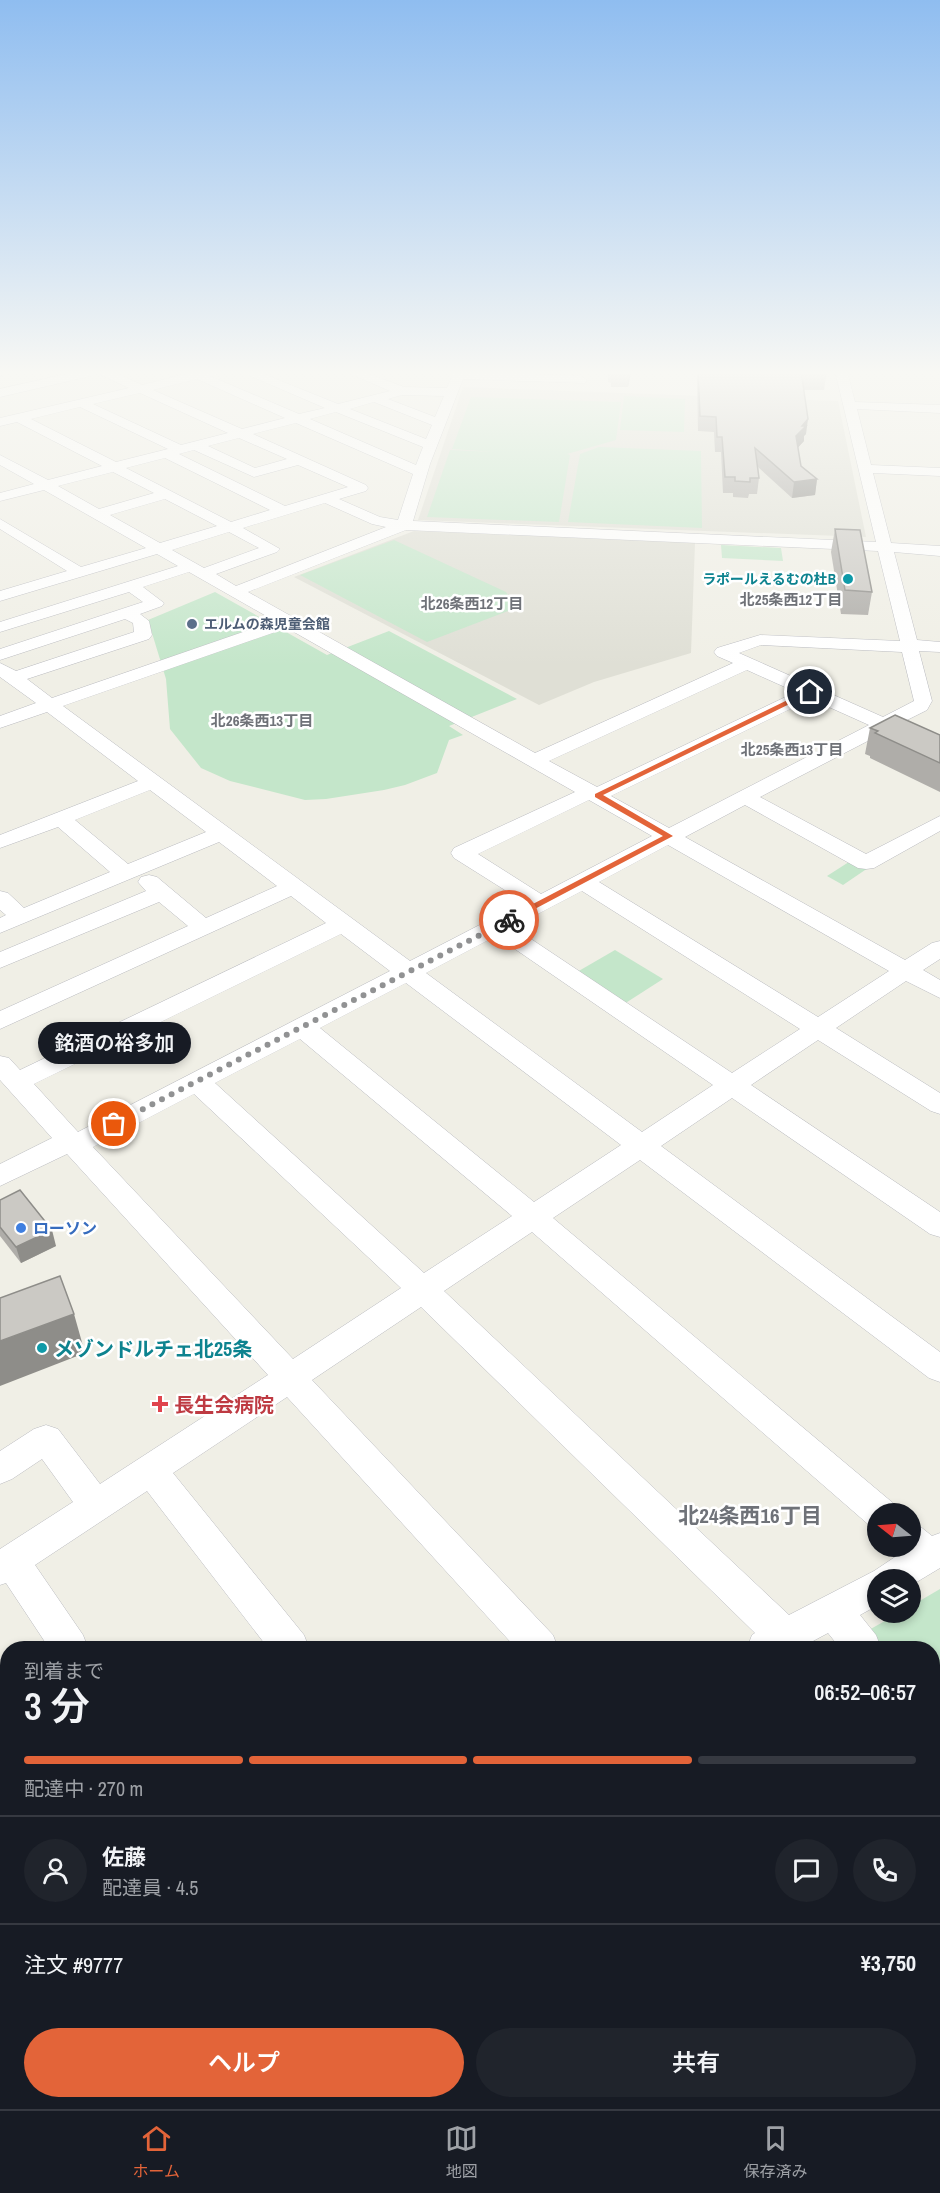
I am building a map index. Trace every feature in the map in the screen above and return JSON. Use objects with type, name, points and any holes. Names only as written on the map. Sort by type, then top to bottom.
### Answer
[{"type":"street","points":[[0,497],[102,469]]},
{"type":"street","points":[[0,627],[131,586],[272,549],[120,469]]},
{"type":"street","points":[[206,469],[283,511]]},
{"type":"street","points":[[246,469],[254,473],[267,469]]},
{"type":"street","points":[[3,592],[79,572],[361,488],[321,469]]},
{"type":"street","points":[[404,525],[421,472],[415,469]]},
{"type":"street","points":[[0,1176],[196,1081],[920,706],[923,701],[866,469]]},
{"type":"street","points":[[876,469],[940,472]]},
{"type":"street","points":[[0,475],[20,470],[940,990]]},
{"type":"street","points":[[98,514],[167,495]]},
{"type":"street","points":[[325,498],[377,521],[404,525],[884,546],[940,551]]},
{"type":"street","points":[[0,523],[79,572]]},
{"type":"street","points":[[235,592],[404,525]]},
{"type":"street","points":[[884,546],[900,544],[940,546]]},
{"type":"street","points":[[0,654],[156,603],[131,586]]},
{"type":"street","points":[[7,673],[142,634],[141,621],[126,613]]},
{"type":"street","points":[[0,722],[289,622]]},
{"type":"street","points":[[940,647],[760,640],[723,652],[940,750]]},
{"type":"street","points":[[535,760],[747,663]]},
{"type":"street","points":[[7,673],[940,1369]]},
{"type":"street","points":[[919,685],[940,686]]},
{"type":"street","points":[[919,685],[940,694]]},
{"type":"street","points":[[540,903],[462,853],[594,794],[810,692]]},
{"type":"street","points":[[0,842],[153,782]]},
{"type":"street","points":[[745,797],[866,863],[940,822]]},
{"type":"street","points":[[60,818],[204,928]]},
{"type":"street","points":[[0,926],[221,833]]},
{"type":"street","points":[[582,881],[940,1105]]},
{"type":"street","points":[[0,1021],[293,887]]},
{"type":"street","points":[[0,961],[161,893]]},
{"type":"street","points":[[0,898],[21,917]]},
{"type":"street","points":[[343,924],[8,1073],[534,1641]]},
{"type":"street","points":[[497,926],[940,1226]]},
{"type":"street","points":[[65,1641],[6,1565],[940,948]]},
{"type":"street","points":[[301,1026],[533,1217],[868,1503]]},
{"type":"street","points":[[196,1081],[422,1289],[773,1641]]},
{"type":"street","points":[[0,1469],[46,1439],[96,1505]]},
{"type":"street","points":[[150,1469],[285,1641]]},
{"type":"street","points":[[901,1569],[926,1547]]},
{"type":"street","points":[[779,1641],[867,1592]]},
{"type":"street","points":[[833,1610],[857,1641]]},
{"type":"shaded area","points":[[435,469],[852,469],[866,537],[418,520]]},
{"type":"shaded area","points":[[414,531],[695,543],[691,653],[594,682],[539,705],[294,577]]},
{"type":"green space","points":[[443,469],[568,469],[559,522],[427,517]]},
{"type":"green space","points":[[577,469],[701,469],[702,528],[568,522]]},
{"type":"green space","points":[[394,540],[506,592],[516,608],[427,642],[300,575]]},
{"type":"green space","points":[[721,545],[781,548],[783,561],[722,558]]},
{"type":"green space","points":[[215,592],[327,655],[389,631],[517,699],[449,726],[463,735],[449,740],[437,773],[405,785],[326,799],[305,800],[230,781],[201,768],[170,729],[166,679],[148,620]]},
{"type":"green space","points":[[852,860],[868,868],[843,885],[827,876]]},
{"type":"green space","points":[[615,950],[663,979],[624,1004],[577,972]]},
{"type":"green space","points":[[940,1589],[940,1641],[849,1641],[881,1623],[921,1623],[921,1600]]},
{"type":"building","points":[[724,469],[758,469],[759,478],[750,478],[750,482],[735,481],[735,477],[725,477]]},
{"type":"building","points":[[780,469],[805,469],[817,479],[794,482]]},
{"type":"building","points":[[835,529],[860,530],[872,592],[845,590]]},
{"type":"building","points":[[895,715],[940,735],[940,763],[875,733],[878,731],[870,728]]},
{"type":"building","points":[[20,1190],[52,1230],[16,1247],[0,1227],[0,1200]]},
{"type":"building","points":[[60,1276],[74,1314],[0,1341],[0,1298]]},
{"type":"way so far","points":[[114,1124],[509,920]]},
{"type":"place","name":"ラポールえるむの杜B","points":[[848,579]]},
{"type":"place","name":"エルムの森児童会館","points":[[192,624]]},
{"type":"place","name":"銘酒の裕多加","points":[[114,1124]]},
{"type":"place","name":"ローソン","points":[[21,1228]]},
{"type":"place","name":"メゾンドルチェ北25条","points":[[42,1348]]},
{"type":"place","name":"長生会病院","points":[[160,1404]]},
{"type":"district","name":"北25条西12丁目","points":[[791,599]]},
{"type":"district","name":"北26条西12丁目","points":[[472,603]]},
{"type":"district","name":"北26条西13丁目","points":[[262,720]]},
{"type":"district","name":"北25条西13丁目","points":[[792,749]]},
{"type":"district","name":"北24条西16丁目","points":[[750,1515]]},
{"type":"route","points":[[509,920],[669,836],[597,795],[810,692]]}]
